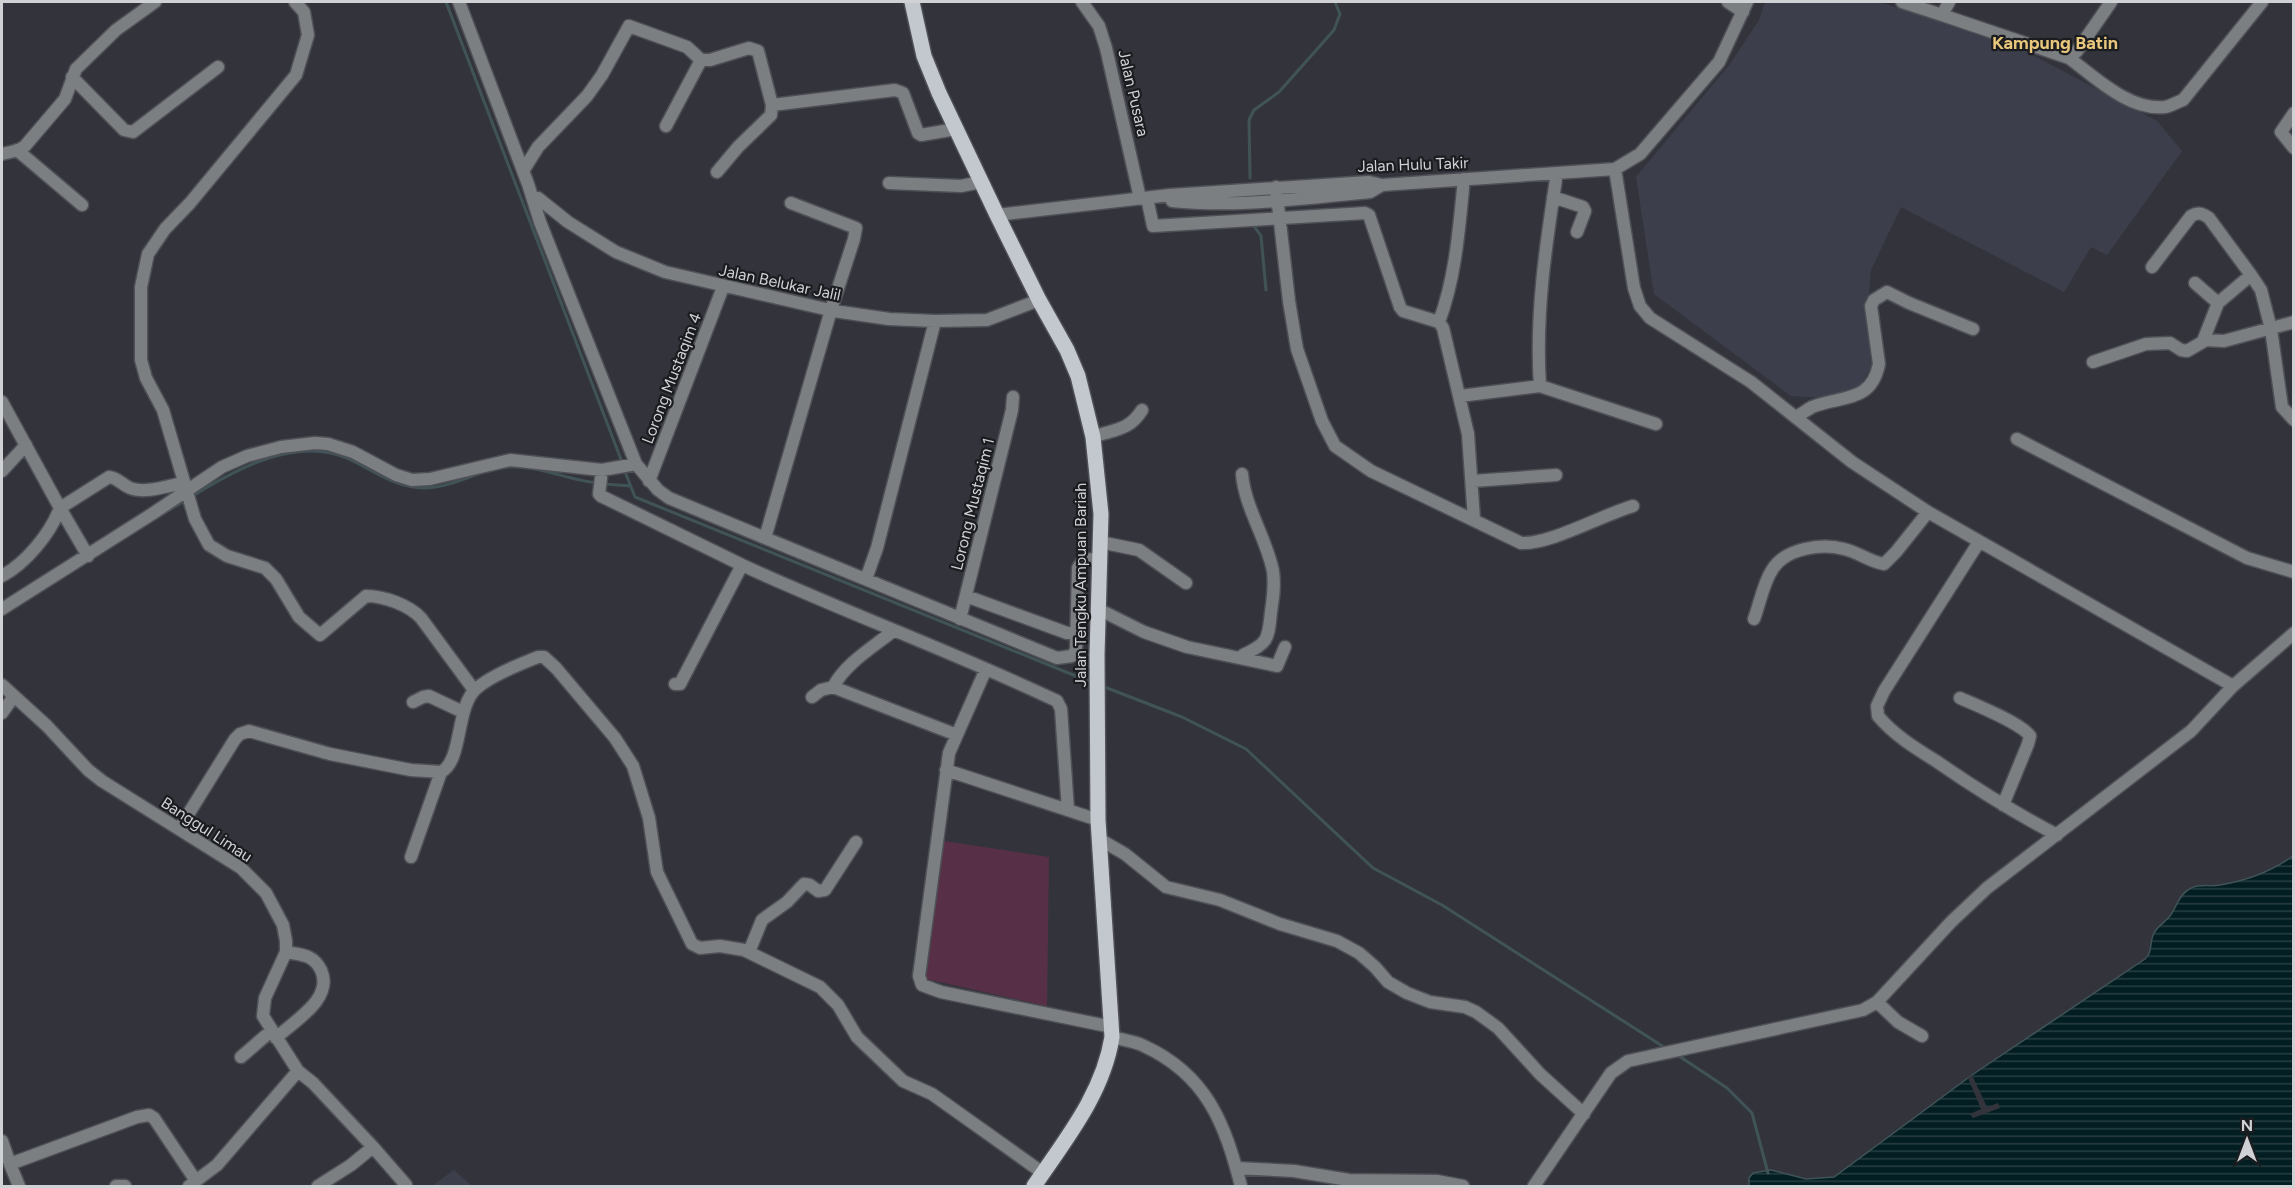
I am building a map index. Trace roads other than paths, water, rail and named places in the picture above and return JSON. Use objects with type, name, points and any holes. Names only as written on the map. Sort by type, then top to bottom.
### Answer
[{"type":"main road","name":"Jalan Tengku Ampuan Bariah","points":[[912,2],[924,56],[956,129],[1078,375],[1093,437],[1101,514],[1097,655],[1098,820],[1112,1032],[1108,1059],[1084,1111],[1034,1186]]},
{"type":"street","points":[[2,154],[25,146],[65,99],[76,69],[116,30],[155,2]]},
{"type":"street","points":[[295,2],[304,12],[308,35],[296,75],[151,248],[141,287],[142,368],[163,410],[186,493],[195,519],[209,545],[227,556],[265,568],[276,579],[299,617],[320,635],[366,596],[374,596],[411,608],[421,618],[474,690]]},
{"type":"street","points":[[459,2],[634,464],[649,481],[669,498],[1057,658],[1072,656],[1076,650],[1078,568],[1087,558],[1100,559]]},
{"type":"street","name":"Jalan Pusara","points":[[1082,2],[1099,26],[1106,48],[1143,198],[1153,226],[1280,218]]},
{"type":"street","points":[[1728,2],[1745,7]]},
{"type":"street","points":[[1902,2],[2069,58],[2133,101],[2152,107],[2166,107],[2182,100],[2262,2]]},
{"type":"street","points":[[1942,15],[1948,2]]},
{"type":"street","points":[[2069,58],[2077,51],[2111,2]]},
{"type":"street","name":"Jalan Hulu Takir","points":[[997,215],[1143,198],[1162,198],[1170,195],[1369,182],[1382,185],[1615,169],[1640,154],[1719,62],[1745,7]]},
{"type":"street","points":[[523,171],[538,147],[592,89],[628,26],[687,47],[701,60],[710,60],[748,48],[758,51],[772,105],[771,115],[738,147],[717,172]]},
{"type":"street","points":[[666,126],[701,60]]},
{"type":"street","points":[[72,77],[124,130],[133,132],[218,68]]},
{"type":"street","points":[[772,105],[895,90],[903,93],[918,133],[921,135],[956,129]]},
{"type":"street","points":[[2294,113],[2282,132],[2283,137],[2294,148]]},
{"type":"street","points":[[17,150],[82,205]]},
{"type":"street","points":[[1615,169],[1634,288],[1640,306],[1650,318],[1751,382],[1852,462],[1928,512],[2233,686]]},
{"type":"street","points":[[1540,386],[1539,340],[1543,267],[1557,173]]},
{"type":"street","points":[[1439,322],[1448,297],[1457,253],[1464,179]]},
{"type":"street","points":[[889,183],[961,186],[981,182]]},
{"type":"street","points":[[1162,198],[1204,204],[1278,201],[1370,192],[1382,185]]},
{"type":"street","points":[[1276,188],[1297,349],[1322,421],[1335,446],[1371,471],[1474,519],[1513,540],[1529,544],[1611,512],[1633,506]]},
{"type":"street","name":"Jalan Belukar Jalil","points":[[532,197],[538,198],[568,222],[616,252],[665,272],[831,310],[889,319],[987,320],[1039,300]]},
{"type":"street","points":[[1553,197],[1583,207],[1585,211],[1578,232]]},
{"type":"street","points":[[765,538],[856,228],[791,203]]},
{"type":"street","points":[[1280,218],[1365,213],[1369,215],[1400,308],[1403,311],[1439,322],[1443,328],[1468,434],[1474,519]]},
{"type":"street","points":[[2152,267],[2191,216],[2197,213],[2209,218],[2261,290],[2271,329],[2282,406],[2294,420]]},
{"type":"street","points":[[2203,341],[2218,303],[2251,275]]},
{"type":"street","points":[[2195,283],[2218,303]]},
{"type":"street","name":"Lorong Mustaqim 4","points":[[649,481],[723,287]]},
{"type":"street","points":[[1796,417],[1813,407],[1853,398],[1870,384],[1879,364],[1871,306],[1874,300],[1887,292],[1972,329]]},
{"type":"street","points":[[866,579],[877,548],[935,321]]},
{"type":"street","points":[[2093,362],[2146,344],[2170,343],[2185,351],[2203,341],[2224,341],[2294,322]]},
{"type":"street","points":[[1460,396],[1540,386],[1656,424]]},
{"type":"street","name":"Lorong Mustaqim 1","points":[[960,619],[1012,410],[1013,397]]},
{"type":"street","points":[[2,402],[88,556]]},
{"type":"street","points":[[1093,437],[1126,428],[1136,420],[1142,410]]},
{"type":"street","points":[[2017,439],[2247,558],[2294,572]]},
{"type":"street","points":[[2,609],[186,493],[222,467],[247,456],[280,447],[315,443],[341,448],[396,475],[412,480],[430,479],[510,460],[602,472],[634,464]]},
{"type":"street","points":[[2,471],[26,445]]},
{"type":"street","points":[[602,472],[599,490],[601,496],[616,505],[742,565],[1057,701],[1060,709],[1068,810]]},
{"type":"street","points":[[1242,474],[1243,492],[1272,569],[1275,593],[1266,640],[1260,647],[1243,655],[1242,658]]},
{"type":"street","points":[[1473,481],[1556,475]]},
{"type":"street","points":[[2,576],[17,568],[30,555],[60,508],[109,477],[116,477],[129,487],[143,490],[186,493]]},
{"type":"street","points":[[1754,619],[1771,571],[1784,558],[1801,550],[1834,547],[1849,550],[1884,564],[1928,512]]},
{"type":"street","points":[[1100,542],[1139,550],[1186,583]]},
{"type":"street","points":[[1979,542],[1884,691],[1877,706],[1878,716],[1895,733],[2003,805],[2057,835]]},
{"type":"street","points":[[675,684],[680,684],[742,565]]},
{"type":"street","points":[[966,596],[1067,633],[1076,633]]},
{"type":"street","points":[[1098,609],[1144,632],[1178,644],[1277,666],[1285,647]]},
{"type":"street","points":[[833,687],[848,667],[893,631]]},
{"type":"street","points":[[1534,1186],[1611,1073],[1628,1061],[1863,1010],[1877,1002],[1951,922],[1987,888],[2191,731],[2233,686],[2294,633]]},
{"type":"street","points":[[411,857],[441,772],[451,762],[463,712],[474,690],[500,674],[538,657],[544,657],[615,738],[633,766],[649,818],[657,872],[688,940],[695,947],[700,948],[720,946],[749,952],[820,987],[838,1005],[857,1037],[903,1081],[932,1094],[1043,1173]]},
{"type":"street","points":[[986,669],[948,753],[919,976],[922,985],[941,992],[1112,1032],[1143,1045],[1180,1069],[1202,1090],[1220,1121],[1241,1186]]},
{"type":"street","name":"Banggul Limau","points":[[2,685],[47,726],[95,775],[117,792],[241,868],[260,887],[283,925],[286,952]]},
{"type":"street","points":[[812,697],[821,690],[833,687],[957,735]]},
{"type":"street","points":[[2,713],[15,696]]},
{"type":"street","points":[[413,702],[429,696],[463,712]]},
{"type":"street","points":[[1960,698],[2026,730],[2030,736],[2003,805]]},
{"type":"street","points":[[179,829],[235,739],[249,731],[349,758],[411,770],[441,772]]},
{"type":"street","points":[[946,770],[1098,820]]},
{"type":"street","points":[[1099,839],[1125,854],[1167,887],[1220,900],[1280,924],[1337,941],[1359,953],[1388,982],[1407,993],[1430,1002],[1465,1007],[1476,1012],[1498,1028],[1540,1074],[1584,1114]]},
{"type":"street","points":[[749,952],[762,920],[787,902],[804,884],[818,891],[825,890],[856,842]]},
{"type":"street","points":[[242,1057],[273,1034],[321,997],[325,983],[317,961],[305,955],[286,952],[263,1005],[263,1016],[273,1034],[298,1071],[313,1083],[406,1185]]},
{"type":"street","points":[[1877,1002],[1898,1022],[1922,1036]]},
{"type":"street","points":[[10,1164],[144,1114],[154,1118],[193,1184],[217,1165],[298,1071]]},
{"type":"street","points":[[2,1141],[19,1186]]},
{"type":"street","points":[[318,1186],[351,1166],[373,1147]]},
{"type":"street","points":[[1236,1168],[1294,1171],[1349,1183],[1437,1181],[1463,1186]]},
{"type":"street","points":[[116,1186],[125,1186]]},
{"type":"water","points":[[2293,856],[2293,1186],[1749,1186],[1749,1178],[1753,1173],[1771,1170],[1806,1179],[1834,1177],[1972,1075],[2145,959],[2155,931],[2170,916],[2185,892],[2195,887],[2220,885],[2249,878]]},
{"type":"waterway","points":[[446,2],[622,462]]},
{"type":"waterway","points":[[1250,178],[1249,120],[1254,110],[1279,92],[1334,30],[1340,14],[1335,2]]},
{"type":"waterway","points":[[1254,226],[1261,236],[1266,290]]},
{"type":"waterway","points":[[191,497],[227,476],[267,458],[309,451],[329,453],[349,459],[385,478],[414,487],[445,485],[487,471],[508,467],[541,470],[598,483]]},
{"type":"waterway","points":[[624,469],[635,497],[1093,683]]},
{"type":"waterway","points":[[604,484],[631,486]]},
{"type":"waterway","points":[[148,523],[186,500]]},
{"type":"waterway","points":[[1102,686],[1182,717],[1246,749],[1373,868],[1442,905],[1667,1049]]},
{"type":"waterway","points":[[1676,1054],[1727,1088],[1752,1113],[1768,1173]]},
{"type":"district","name":"Kampung Batin","points":[[2055,43]]}]
